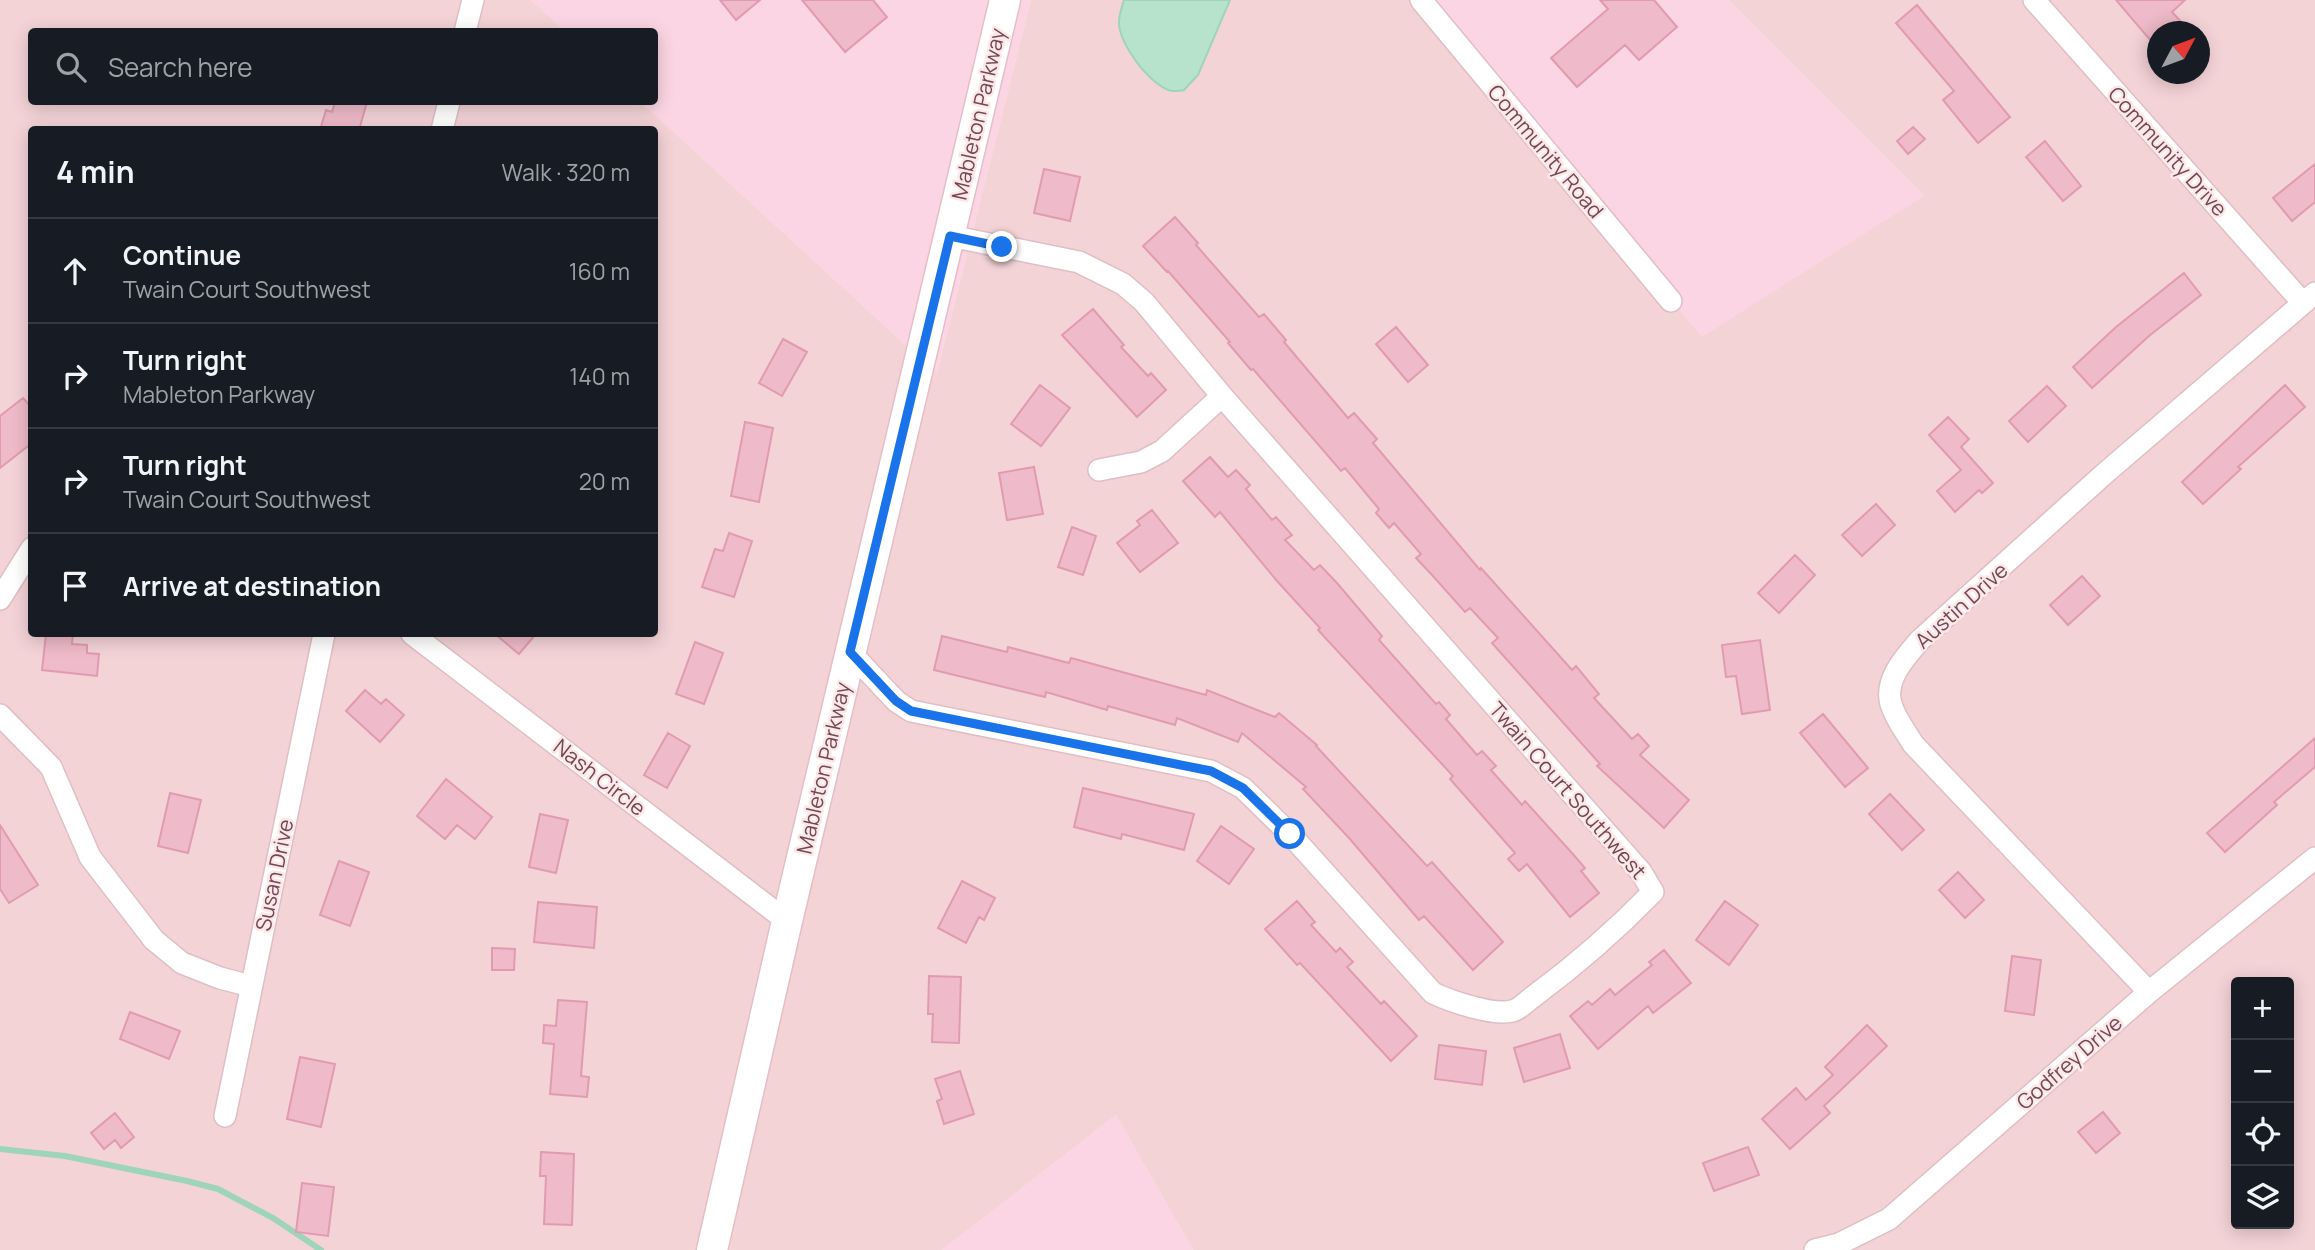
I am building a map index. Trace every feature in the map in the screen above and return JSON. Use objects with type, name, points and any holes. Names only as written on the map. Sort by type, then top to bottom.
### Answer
[{"type":"main road","name":"Mableton Parkway","points":[[712,1250],[850,652],[1005,0]]},
{"type":"street","points":[[466,28],[473,0]]},
{"type":"street","name":"Community Road","points":[[1421,0],[1671,301]]},
{"type":"street","name":"Community Drive","points":[[2034,0],[2309,298]]},
{"type":"street","points":[[443,126],[448,105]]},
{"type":"street","name":"Twain Court Southwest","points":[[850,652],[896,701],[911,711],[1211,771],[1243,788],[1290,834],[1433,993],[1450,1001],[1482,1009],[1512,1012],[1554,981],[1632,914],[1653,892],[1642,872],[1222,396],[1144,302],[1123,284],[1079,262],[950,236]]},
{"type":"street","name":"Austin Drive","points":[[2149,992],[1913,744],[1891,705],[1894,676],[1920,640],[2103,475],[2309,298]]},
{"type":"street","points":[[1099,470],[1141,462],[1162,451],[1222,396]]},
{"type":"street","points":[[0,599],[28,554]]},
{"type":"street","name":"Susan Drive","points":[[225,1116],[323,637]]},
{"type":"street","name":"Nash Circle","points":[[416,637],[787,921]]},
{"type":"street","points":[[0,715],[51,767],[89,857],[154,940],[183,962],[220,978],[251,986]]},
{"type":"street","name":"Godfrey Drive","points":[[1815,1250],[1839,1244],[1889,1219],[2149,992],[2315,858]]},
{"type":"shaded area","points":[[0,0],[531,0],[562,28],[28,28],[28,105],[644,105],[937,374],[1031,0],[1417,0],[1924,196],[1728,0],[2315,0],[2315,1250],[1193,1250],[1116,1115],[942,1250],[0,1250]]},
{"type":"shaded area","points":[[531,0],[1031,0],[937,374],[644,105],[658,105],[658,28],[562,28]]},
{"type":"shaded area","points":[[1124,0],[1230,0],[1198,75],[1184,90],[1172,91],[1164,88],[1137,63],[1120,31],[1120,14]]},
{"type":"shaded area","points":[[1416,0],[1728,0],[1924,196],[1702,337]]},
{"type":"shaded area","points":[[1116,1115],[1193,1250],[942,1250]]},
{"type":"building","points":[[720,0],[760,0],[736,20]]},
{"type":"building","points":[[802,0],[873,0],[887,17],[845,52]]},
{"type":"building","points":[[1600,0],[1654,0],[1677,27],[1639,60],[1625,45],[1577,87],[1551,58],[1608,9]]},
{"type":"building","points":[[2116,0],[2185,0],[2172,12],[2180,21],[2147,21],[2147,36]]},
{"type":"building","points":[[1917,5],[2010,117],[1978,143],[1943,100],[1954,91],[1896,23]]},
{"type":"building","points":[[334,105],[366,105],[360,126],[321,126],[326,110],[332,112]]},
{"type":"building","points":[[1913,127],[1925,139],[1908,154],[1897,141]]},
{"type":"building","points":[[2045,141],[2081,186],[2063,201],[2026,157]]},
{"type":"building","points":[[2315,164],[2315,202],[2292,221],[2273,198]]},
{"type":"building","points":[[1044,169],[1080,177],[1070,221],[1034,213]]},
{"type":"building","points":[[1175,217],[1259,317],[1264,314],[1348,418],[1354,413],[1377,439],[1373,443],[1480,570],[1481,568],[1572,670],[1576,666],[1599,694],[1594,698],[1632,739],[1638,734],[1649,746],[1640,755],[1689,800],[1664,828],[1597,766],[1600,764],[1492,643],[1498,638],[1470,608],[1465,612],[1416,558],[1421,554],[1394,523],[1389,528],[1376,513],[1379,509],[1345,468],[1341,471],[1168,271],[1143,246]]},
{"type":"building","points":[[2184,273],[2201,295],[2149,336],[2092,388],[2073,367],[2116,327]]},
{"type":"building","points":[[1093,309],[1124,345],[1121,347],[1148,376],[1151,373],[1166,390],[1137,417],[1062,335]]},
{"type":"building","points":[[1396,327],[1428,365],[1408,382],[1376,344]]},
{"type":"building","points":[[783,339],[807,352],[782,396],[759,383]]},
{"type":"building","points":[[1040,385],[1070,408],[1041,446],[1011,424]]},
{"type":"building","points":[[2285,385],[2305,407],[2238,467],[2241,469],[2203,504],[2182,482]]},
{"type":"building","points":[[2047,386],[2066,406],[2028,442],[2009,421]]},
{"type":"building","points":[[23,398],[28,404],[28,446],[0,468],[0,416]]},
{"type":"building","points":[[1948,417],[1969,439],[1961,447],[1993,483],[1982,493],[1979,490],[1955,512],[1937,491],[1961,470],[1929,435]]},
{"type":"building","points":[[745,422],[773,428],[759,502],[731,496]]},
{"type":"building","points":[[1210,457],[1228,477],[1236,470],[1250,485],[1246,489],[1272,520],[1276,517],[1292,535],[1285,540],[1314,570],[1320,565],[1337,583],[1382,636],[1379,640],[1436,704],[1439,702],[1450,715],[1446,719],[1477,755],[1482,751],[1496,766],[1491,770],[1522,805],[1525,801],[1585,868],[1581,871],[1599,893],[1570,917],[1527,864],[1519,871],[1508,859],[1515,853],[1450,779],[1453,776],[1318,630],[1320,628],[1220,512],[1215,517],[1183,481]]},
{"type":"building","points":[[1034,467],[1043,514],[1007,520],[999,473]]},
{"type":"building","points":[[1876,504],[1895,525],[1862,556],[1842,535]]},
{"type":"building","points":[[1152,510],[1178,543],[1140,572],[1117,543],[1140,525],[1137,521]]},
{"type":"building","points":[[1072,527],[1096,536],[1083,575],[1058,567]]},
{"type":"building","points":[[729,533],[752,541],[734,597],[702,587],[715,549],[723,551]]},
{"type":"building","points":[[1795,555],[1815,575],[1779,613],[1758,593]]},
{"type":"building","points":[[2082,576],[2100,596],[2068,625],[2050,605]]},
{"type":"building","points":[[942,636],[1007,652],[1008,647],[1069,663],[1071,658],[1206,695],[1207,690],[1275,717],[1279,713],[1317,745],[1427,866],[1432,862],[1503,942],[1473,970],[1424,916],[1419,920],[1303,789],[1306,787],[1242,733],[1238,742],[1177,718],[1175,725],[1108,706],[1107,710],[1046,692],[1045,697],[934,670]]},
{"type":"building","points":[[46,637],[73,637],[72,644],[87,645],[87,653],[99,654],[97,676],[42,670]]},
{"type":"building","points":[[499,637],[533,637],[519,654]]},
{"type":"building","points":[[1760,640],[1770,710],[1742,714],[1736,676],[1726,677],[1722,645]]},
{"type":"building","points":[[695,642],[723,653],[704,704],[676,694]]},
{"type":"building","points":[[365,690],[381,704],[386,699],[404,715],[380,742],[346,711]]},
{"type":"building","points":[[1823,714],[1868,768],[1845,787],[1800,733]]},
{"type":"building","points":[[668,733],[690,746],[667,788],[644,775]]},
{"type":"building","points":[[2315,738],[2315,767],[2274,802],[2277,805],[2225,852],[2207,833]]},
{"type":"building","points":[[446,779],[492,817],[475,839],[457,825],[445,839],[417,816]]},
{"type":"building","points":[[1083,788],[1194,814],[1184,850],[1122,834],[1121,839],[1074,827]]},
{"type":"building","points":[[170,793],[201,800],[188,853],[158,846]]},
{"type":"building","points":[[1890,794],[1924,830],[1902,850],[1869,814]]},
{"type":"building","points":[[540,814],[568,820],[556,873],[529,867]]},
{"type":"building","points":[[0,825],[38,885],[9,903],[0,889]]},
{"type":"building","points":[[1221,826],[1254,849],[1229,884],[1197,861]]},
{"type":"building","points":[[339,861],[369,872],[350,926],[320,915]]},
{"type":"building","points":[[1958,872],[1984,900],[1965,918],[1939,890]]},
{"type":"building","points":[[962,881],[995,898],[984,920],[979,917],[966,943],[938,928]]},
{"type":"building","points":[[1297,901],[1315,922],[1311,925],[1336,952],[1340,948],[1353,962],[1347,967],[1381,1004],[1384,1001],[1417,1036],[1391,1061],[1265,929]]},
{"type":"building","points":[[1725,901],[1758,925],[1729,965],[1696,940]]},
{"type":"building","points":[[538,902],[597,907],[594,948],[534,942]]},
{"type":"building","points":[[492,948],[515,949],[514,970],[492,970]]},
{"type":"building","points":[[1664,950],[1691,983],[1653,1013],[1648,1006],[1598,1049],[1570,1016],[1588,1001],[1592,1005],[1610,989],[1615,995],[1652,965],[1649,962]]},
{"type":"building","points":[[2012,956],[2041,960],[2034,1015],[2005,1011]]},
{"type":"building","points":[[929,976],[961,977],[959,1043],[932,1042],[933,1014],[928,1014]]},
{"type":"building","points":[[558,1000],[587,1002],[581,1076],[589,1077],[587,1097],[550,1094],[554,1044],[543,1043],[544,1025],[556,1026]]},
{"type":"building","points":[[130,1012],[180,1031],[169,1059],[120,1039]]},
{"type":"building","points":[[1867,1025],[1887,1046],[1824,1106],[1830,1113],[1790,1149],[1762,1119],[1796,1088],[1806,1100],[1833,1075],[1825,1067]]},
{"type":"building","points":[[1560,1034],[1570,1068],[1524,1082],[1514,1048]]},
{"type":"building","points":[[1439,1045],[1486,1051],[1482,1085],[1435,1079]]},
{"type":"building","points":[[300,1057],[335,1064],[321,1127],[287,1119]]},
{"type":"building","points":[[960,1071],[974,1114],[944,1124],[937,1101],[942,1099],[935,1079]]},
{"type":"building","points":[[2103,1112],[2120,1133],[2096,1153],[2078,1132]]},
{"type":"building","points":[[115,1113],[134,1137],[121,1148],[115,1140],[104,1149],[91,1133]]},
{"type":"building","points":[[1748,1147],[1759,1175],[1714,1191],[1703,1163]]},
{"type":"building","points":[[541,1152],[574,1154],[572,1225],[544,1224],[546,1176],[540,1176]]},
{"type":"building","points":[[302,1183],[334,1187],[328,1236],[296,1232]]},
{"type":"waterway","points":[[0,1149],[65,1156],[218,1189],[273,1218],[321,1250]]},
{"type":"route","points":[[1002,247],[950,236],[850,652],[896,701],[911,711],[1211,771],[1243,788],[1290,834]]}]
